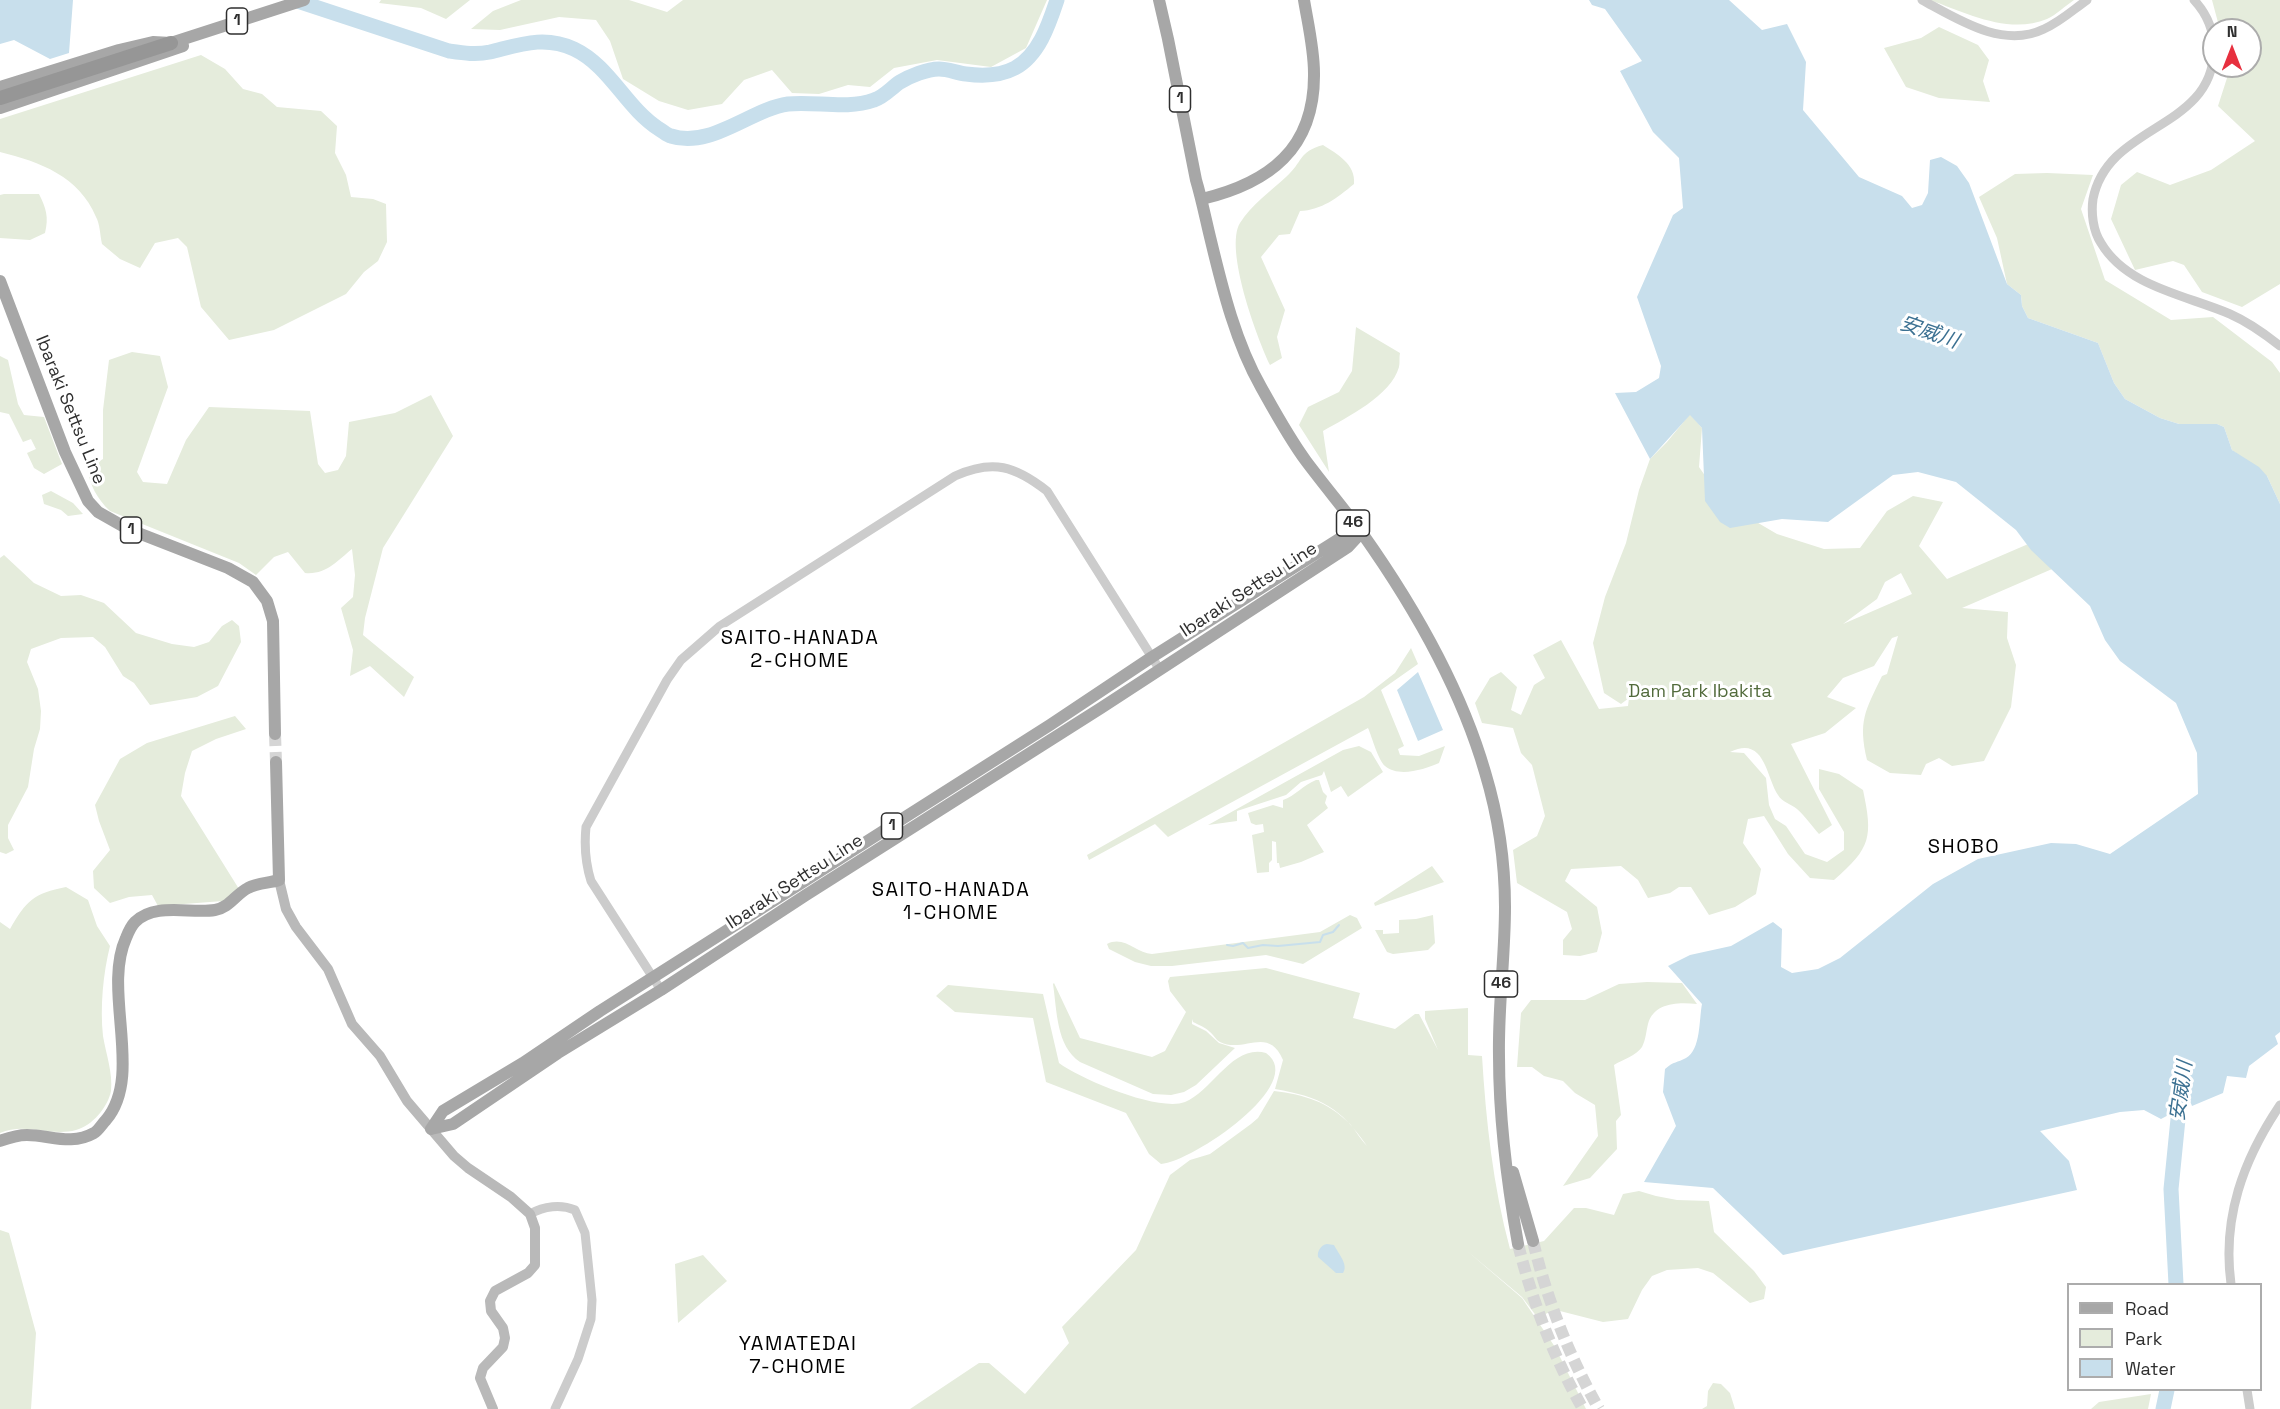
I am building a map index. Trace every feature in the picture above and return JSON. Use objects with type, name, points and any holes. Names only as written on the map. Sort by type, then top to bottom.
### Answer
[{"type":"highway","points":[[0,98],[171,43]]},
{"type":"main road","name":"1","points":[[171,43],[304,0]]},
{"type":"main road","name":"1","points":[[1159,0],[1196,180],[1202,199]]},
{"type":"main road","points":[[1202,199],[1239,189],[1263,177],[1282,162],[1293,147],[1309,111],[1314,85],[1311,40],[1304,0]]},
{"type":"main road","points":[[0,87],[98,67],[222,31],[249,17]]},
{"type":"main road","points":[[0,108],[98,67]]},
{"type":"main road","name":"46","points":[[1202,199],[1224,291],[1249,364],[1294,443],[1361,533],[1396,585],[1442,666],[1470,728],[1491,792],[1499,832],[1504,889],[1499,1056],[1501,1119],[1514,1194],[1518,1244]]},
{"type":"main road","name":"Ibaraki Settsu Line","points":[[0,281],[65,452],[88,501],[98,512],[128,529],[228,568],[253,582],[261,590],[273,621],[275,734]]},
{"type":"main road","name":"Ibaraki Settsu Line","points":[[431,1129],[443,1111],[523,1063],[653,977],[1339,539],[1361,533]]},
{"type":"main road","name":"Ibaraki Settsu Line","points":[[431,1129],[453,1124],[558,1053],[662,990],[948,803],[1160,670],[1348,547],[1361,533]]},
{"type":"main road","points":[[276,762],[279,880],[286,909],[296,927],[328,969],[352,1024],[380,1056],[407,1101],[454,1156],[512,1197],[530,1214],[535,1228],[535,1265],[528,1273],[495,1292],[490,1301],[491,1311],[503,1328],[505,1338],[503,1347],[483,1368],[480,1378],[493,1409]]},
{"type":"main road","points":[[0,1141],[27,1135],[74,1141],[95,1133],[116,1107],[121,1079],[122,1046],[118,994],[119,955],[135,922],[150,913],[218,910],[249,887],[279,880]]},
{"type":"main road","name":"46","points":[[1514,1194],[1533,1241]]},
{"type":"street","points":[[1922,0],[1966,22],[2002,36],[2025,35],[2046,28],[2087,0]]},
{"type":"street","points":[[2194,0],[2211,26],[2214,60],[2202,91],[2171,119],[2134,141],[2110,162],[2095,189],[2092,206],[2094,226],[2099,241],[2120,267],[2136,278],[2232,315],[2280,346]]},
{"type":"street","points":[[662,990],[591,881],[584,845],[586,827],[667,680],[681,660],[729,619],[955,476],[970,469],[987,466],[1005,467],[1026,475],[1047,491],[1160,670]]},
{"type":"street","points":[[2232,1283],[2228,1241],[2238,1184],[2249,1156],[2280,1105]]},
{"type":"street","points":[[530,1214],[539,1209],[565,1205],[575,1210],[585,1233],[592,1300],[591,1320],[582,1349],[555,1409]]},
{"type":"street","points":[[2247,1391],[2250,1409]]},
{"type":"green space","points":[[381,0],[470,0],[446,19],[421,8],[379,3]]},
{"type":"green space","points":[[521,0],[629,0],[667,12],[683,0],[1047,0],[1026,48],[991,67],[937,60],[894,68],[870,87],[848,85],[819,94],[792,93],[772,70],[744,80],[722,104],[688,110],[659,101],[623,79],[610,41],[596,20],[559,17],[500,30],[471,29],[493,11]]},
{"type":"green space","points":[[1930,0],[2074,0],[2047,19],[2018,25],[1973,16]]},
{"type":"green space","points":[[2212,0],[2280,0],[2280,284],[2242,307],[2202,292],[2184,265],[2173,261],[2135,270],[2111,219],[2121,185],[2137,172],[2170,185],[2211,170],[2255,141],[2218,106],[2227,78],[2262,78],[2262,18],[2217,18]]},
{"type":"green space","points":[[1939,27],[1978,45],[1989,60],[1983,81],[1990,102],[1939,98],[1906,87],[1884,48],[1921,38]]},
{"type":"green space","points":[[201,55],[225,69],[243,89],[262,94],[277,107],[321,111],[337,126],[335,153],[346,175],[351,197],[373,199],[386,204],[387,242],[378,261],[364,272],[346,294],[274,330],[229,340],[201,307],[187,247],[178,238],[155,243],[140,268],[120,259],[102,244],[98,223],[89,203],[69,181],[43,166],[0,152],[0,119]]},
{"type":"green space","points":[[1323,145],[1349,165],[1354,184],[1322,206],[1300,211],[1290,234],[1279,235],[1261,257],[1285,310],[1277,337],[1282,358],[1270,365],[1244,294],[1236,252],[1236,235],[1240,223],[1255,204],[1291,172],[1305,154]]},
{"type":"green space","name":"Dam Park Ibakita","points":[[2015,174],[2093,175],[2081,209],[2105,280],[2171,320],[2213,317],[2272,362],[2280,373],[2280,504],[2267,476],[1962,608],[2008,612],[2007,638],[2016,665],[2011,707],[1984,761],[1952,766],[1939,758],[1926,764],[1921,775],[1890,773],[1867,760],[1863,735],[1865,716],[1882,676],[1887,674],[1898,636],[1892,638],[1874,666],[1843,678],[1827,697],[1856,708],[1825,733],[1791,744],[1832,825],[1819,834],[1797,809],[1784,801],[1774,787],[1763,760],[1757,753],[1751,749],[1742,748],[1730,752],[1744,753],[1766,778],[1769,805],[1775,819],[1786,826],[1805,854],[1827,862],[1844,850],[1844,832],[1819,789],[1819,769],[1839,774],[1863,790],[1868,819],[1866,841],[1856,859],[1846,869],[1834,880],[1810,878],[1788,854],[1764,816],[1748,819],[1743,843],[1761,869],[1756,894],[1735,907],[1709,915],[1691,887],[1679,887],[1670,893],[1648,898],[1638,880],[1621,866],[1571,869],[1565,881],[1597,907],[1602,933],[1597,952],[1580,956],[1563,955],[1563,940],[1572,929],[1567,912],[1517,883],[1513,850],[1537,836],[1545,816],[1532,765],[1521,753],[1513,728],[1482,723],[1475,703],[1490,678],[1501,672],[1517,687],[1511,710],[1521,715],[1534,685],[1545,678],[1533,655],[1561,640],[1599,709],[1628,706],[1629,698],[1621,704],[1604,693],[1593,643],[1605,597],[1626,543],[1639,490],[1650,459],[1690,414],[1702,428],[1699,467],[1724,503],[1777,534],[1824,549],[1860,548],[1887,511],[1913,496],[1943,502],[1919,546],[1947,579],[2237,454],[2232,450],[2224,427],[2217,424],[2179,424],[2160,418],[2125,399],[2114,383],[2098,343],[2028,318],[2022,306],[2021,295],[2007,284],[1997,238],[1979,197]],"holes":[[[1901,573],[1912,594],[1843,624],[1877,599],[1885,582]]]},
{"type":"green space","points":[[39,194],[46,213],[45,233],[30,240],[0,238],[0,195]]},
{"type":"green space","points":[[1356,327],[1400,353],[1399,367],[1394,378],[1378,396],[1323,431],[1329,472],[1299,425],[1308,407],[1339,392],[1352,371]]},
{"type":"green space","points":[[132,352],[160,356],[168,387],[137,472],[143,482],[167,484],[186,440],[209,407],[310,411],[318,464],[325,473],[338,470],[346,456],[349,422],[395,413],[431,395],[453,436],[383,548],[365,618],[363,635],[414,677],[404,697],[370,666],[350,676],[353,650],[341,608],[353,597],[355,575],[352,549],[331,566],[312,573],[305,573],[288,552],[274,557],[256,575],[239,563],[110,511],[101,502],[92,486],[87,468],[103,459],[103,410],[109,360]]},
{"type":"green space","points":[[0,356],[8,360],[18,404],[24,415],[44,417],[62,464],[44,474],[34,468],[27,453],[36,449],[31,439],[23,442],[9,414],[0,412]]},
{"type":"green space","points":[[51,491],[73,503],[83,514],[68,516],[61,510],[44,504],[42,495]]},
{"type":"green space","points":[[4,555],[34,583],[61,596],[81,595],[104,603],[136,633],[172,644],[194,647],[209,642],[222,626],[232,620],[239,626],[241,642],[218,686],[197,697],[150,705],[134,683],[123,676],[105,647],[93,637],[61,638],[31,649],[27,662],[38,689],[41,711],[40,729],[34,749],[28,787],[8,825],[8,838],[14,850],[6,854],[0,852],[0,558]]},
{"type":"green space","points":[[1411,648],[1418,664],[1381,690],[1404,746],[1398,749],[1400,755],[1419,756],[1445,746],[1439,763],[1412,771],[1391,770],[1380,759],[1368,728],[1168,837],[1155,824],[1089,860],[1087,855],[1364,697],[1395,673]]},
{"type":"green space","points":[[235,716],[246,729],[216,739],[192,751],[181,796],[239,889],[223,901],[158,906],[152,895],[129,897],[110,903],[94,888],[93,871],[110,850],[95,805],[120,759],[147,743]]},
{"type":"green space","points":[[1359,746],[1371,752],[1383,772],[1348,797],[1341,786],[1331,792],[1324,771],[1322,775],[1301,782],[1286,795],[1237,811],[1237,821],[1208,825],[1343,750]]},
{"type":"green space","points":[[1319,780],[1327,796],[1325,803],[1328,808],[1307,825],[1324,852],[1280,868],[1277,863],[1276,842],[1272,841],[1272,860],[1269,863],[1269,872],[1257,873],[1252,835],[1264,832],[1263,824],[1251,823],[1248,813],[1273,805],[1283,808],[1283,800]]},
{"type":"green space","points":[[1432,866],[1444,882],[1375,906],[1374,903]]},
{"type":"green space","points":[[66,887],[88,900],[97,926],[110,946],[104,979],[102,1014],[111,1091],[107,1103],[98,1115],[82,1128],[67,1132],[19,1129],[0,1133],[0,922],[10,929],[21,911],[32,900],[46,892]]},
{"type":"green space","points":[[1350,915],[1357,918],[1362,928],[1303,964],[1266,955],[1172,966],[1151,966],[1135,962],[1109,949],[1107,944],[1124,943],[1152,954],[1320,932]]},
{"type":"green space","points":[[1433,915],[1435,943],[1428,950],[1393,954],[1387,952],[1375,930],[1383,930],[1383,934],[1399,933],[1399,920]]},
{"type":"green space","points":[[1266,968],[1360,993],[1353,1018],[1395,1029],[1415,1014],[1419,1014],[1438,1050],[1425,1019],[1425,1011],[1468,1008],[1468,1055],[1482,1056],[1491,1153],[1510,1249],[1544,1241],[1574,1208],[1586,1208],[1614,1215],[1623,1194],[1639,1191],[1677,1200],[1709,1201],[1714,1232],[1754,1271],[1766,1287],[1764,1299],[1750,1303],[1713,1273],[1698,1268],[1667,1270],[1652,1276],[1642,1290],[1628,1319],[1603,1322],[1556,1310],[1537,1317],[1522,1297],[1466,1250],[1522,1298],[1555,1347],[1586,1409],[910,1409],[979,1363],[989,1363],[1025,1394],[1069,1343],[1062,1327],[1136,1250],[1170,1175],[1190,1160],[1210,1154],[1251,1124],[1258,1118],[1274,1091],[1315,1100],[1348,1122],[1338,1113],[1317,1100],[1275,1089],[1283,1060],[1270,1044],[1255,1042],[1229,1045],[1217,1040],[1192,1019],[1192,1024],[1206,1031],[1219,1043],[1235,1048],[1196,1085],[1184,1092],[1171,1095],[1153,1094],[1080,1062],[1066,1047],[1059,1027],[1054,983],[1080,1038],[1152,1057],[1165,1051],[1186,1012],[1170,991],[1168,981],[1170,977]]},
{"type":"green space","points":[[1682,983],[1697,1004],[1683,1003],[1661,1007],[1651,1017],[1640,1050],[1614,1065],[1621,1115],[1616,1121],[1617,1149],[1590,1178],[1563,1186],[1598,1136],[1595,1105],[1575,1093],[1563,1081],[1544,1076],[1532,1067],[1517,1067],[1521,1013],[1531,1000],[1585,1000],[1619,984]]},
{"type":"green space","points":[[948,985],[1043,994],[1059,1063],[1085,1078],[1140,1099],[1173,1104],[1185,1102],[1205,1088],[1233,1062],[1243,1055],[1254,1052],[1266,1053],[1275,1066],[1272,1083],[1260,1101],[1219,1136],[1197,1150],[1161,1164],[1149,1154],[1126,1113],[1046,1082],[1033,1018],[955,1012],[936,996]]},
{"type":"green space","points":[[0,1230],[9,1233],[36,1333],[31,1409],[0,1409]]},
{"type":"green space","points":[[703,1255],[727,1281],[678,1323],[675,1264]]},
{"type":"green space","points":[[1713,1383],[1721,1384],[1730,1393],[1735,1409],[1702,1409],[1707,1406],[1708,1391]]},
{"type":"green space","points":[[2151,1394],[2148,1409],[2091,1409],[2099,1402]]},
{"type":"water","points":[[0,0],[73,0],[69,53],[50,59],[14,40],[0,44]]},
{"type":"water","points":[[1589,0],[1729,0],[1762,30],[1787,24],[1806,62],[1803,110],[1859,177],[1902,196],[1912,208],[1922,205],[1928,193],[1930,160],[1941,157],[1957,166],[1969,183],[2007,284],[2021,295],[2022,306],[2028,318],[2098,343],[2114,383],[2125,399],[2160,418],[2179,424],[2217,424],[2224,427],[2232,450],[2259,467],[2267,476],[2280,504],[2280,1032],[2275,1036],[2278,1044],[2249,1066],[2246,1078],[2227,1076],[2223,1093],[2192,1106],[2188,1096],[2173,1101],[2176,1111],[2161,1119],[2144,1110],[2120,1112],[2040,1131],[2069,1161],[2077,1190],[1783,1255],[1713,1188],[1644,1182],[1676,1126],[1663,1092],[1665,1069],[1691,1054],[1697,1041],[1702,1004],[1668,966],[1690,955],[1731,946],[1773,922],[1782,929],[1781,967],[1792,973],[1818,969],[1840,958],[1933,884],[1978,859],[2051,843],[2076,844],[2110,854],[2198,794],[2197,753],[2176,703],[2120,661],[2105,640],[2090,606],[2031,550],[2016,530],[1956,482],[1918,472],[1893,475],[1828,522],[1782,519],[1730,528],[1720,522],[1705,501],[1702,428],[1690,415],[1650,459],[1615,393],[1636,392],[1659,378],[1661,366],[1637,297],[1673,215],[1683,208],[1679,158],[1653,132],[1620,71],[1642,61],[1605,9],[1592,5]]},
{"type":"water","points":[[1418,672],[1443,730],[1418,741],[1397,690]]},
{"type":"water","points":[[1327,1244],[1334,1245],[1342,1259],[1345,1266],[1343,1273],[1336,1273],[1318,1257],[1320,1249]]},
{"type":"waterway","points":[[294,0],[449,51],[480,53],[542,42],[563,45],[587,56],[647,120],[669,135],[686,139],[716,133],[774,107],[788,104],[842,105],[874,100],[904,80],[929,70],[942,69],[984,75],[1009,71],[1023,62],[1037,47],[1047,29],[1057,0]]},
{"type":"waterway","points":[[1227,945],[1243,943],[1248,948],[1320,942],[1323,935],[1333,932],[1339,925]]},
{"type":"waterway","name":"安威川","points":[[2176,1283],[2171,1189],[2182,1079]]},
{"type":"waterway","name":"安威川","points":[[2163,1409],[2167,1391]]},
{"type":"tunnel","points":[[275,734],[276,762]]},
{"type":"tunnel","points":[[1533,1241],[1560,1327],[1599,1409]]},
{"type":"tunnel","points":[[1518,1244],[1545,1329],[1583,1409]]},
{"type":"district","name":"SAITO-HANADA 2-CHOME","points":[[800,650]]},
{"type":"district","name":"SHOBO","points":[[1964,848]]},
{"type":"district","name":"SAITO-HANADA 1-CHOME","points":[[951,902]]},
{"type":"district","name":"YAMATEDAI 7-CHOME","points":[[798,1356]]}]
